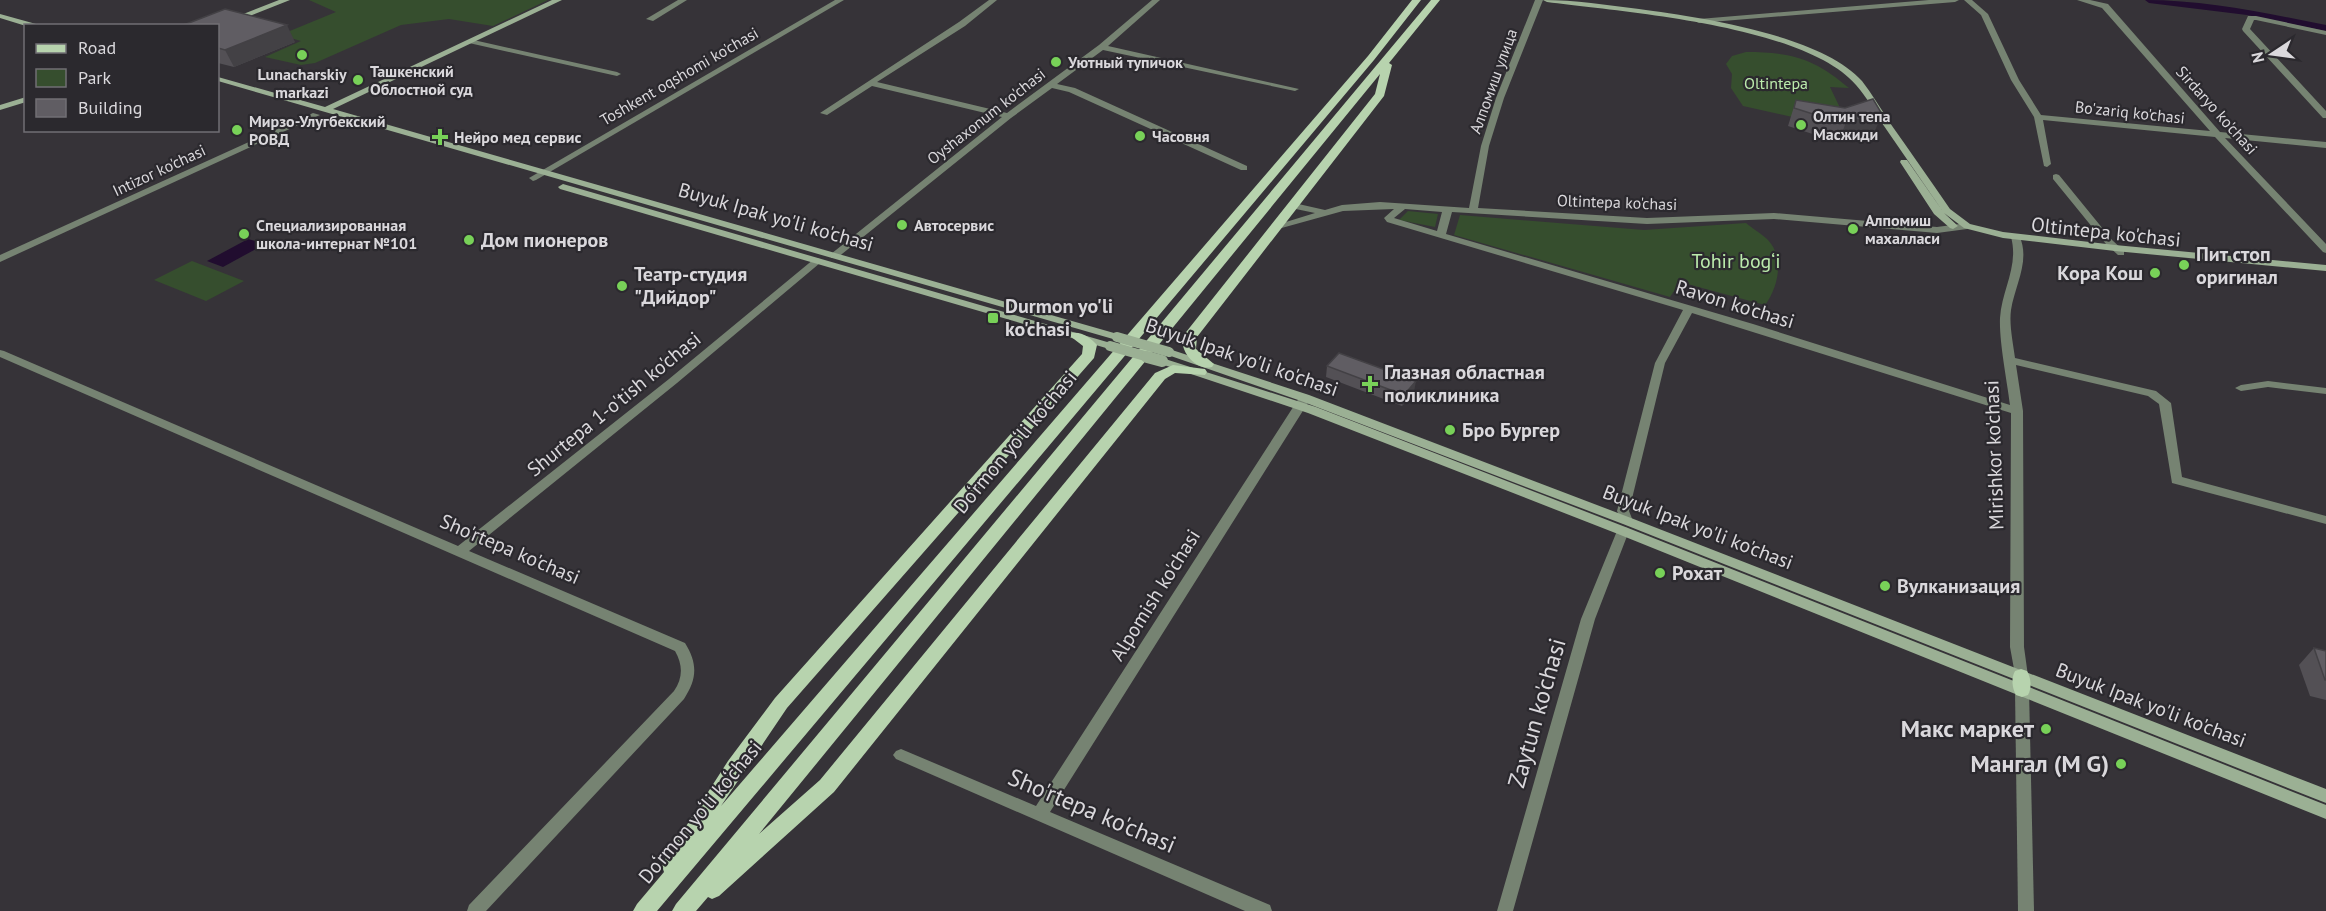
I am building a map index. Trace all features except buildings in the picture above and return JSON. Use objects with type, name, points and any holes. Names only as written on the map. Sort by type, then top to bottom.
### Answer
[{"type":"main road","points":[[219,25],[286,0]]},
{"type":"main road","name":"Intizor ko'chasi","points":[[316,115],[558,0]]},
{"type":"main road","name":"Do‘rmon yo‘li ko‘chasi","points":[[644,911],[1418,0]]},
{"type":"main road","points":[[686,911],[1437,0]]},
{"type":"main road","points":[[1547,0],[1699,21],[1756,34]]},
{"type":"main road","points":[[0,16],[26,24]]},
{"type":"main road","points":[[1742,18],[1742,26],[1811,57],[1840,74],[1882,123],[1937,212],[1961,227]]},
{"type":"main road","points":[[0,23],[24,29]]},
{"type":"main road","points":[[1204,368],[1189,349],[1187,342],[1190,336],[1380,94],[1388,61]]},
{"type":"main road","name":"Buyuk Ipak yo'li ko'chasi","points":[[219,79],[543,172],[1077,336],[1113,341]]},
{"type":"main road","name":"Buyuk Ipak yo'li ko'chasi","points":[[219,86],[533,178],[826,258],[1204,368],[1302,402],[1625,526],[2021,683],[2326,796]]},
{"type":"main road","points":[[0,108],[24,100]]},
{"type":"main road","name":"Oltintepa ko'chasi","points":[[1961,227],[2017,239],[2118,251],[2326,270]]},
{"type":"main road","points":[[644,911],[735,767],[781,703],[1089,355],[1090,345],[1077,336]]},
{"type":"main road","points":[[686,911],[827,786],[1160,376],[1173,369],[1204,368]]},
{"type":"main road","name":"Buyuk Ipak yo'li ko'chasi","points":[[2021,683],[2326,812]]},
{"type":"street","points":[[650,20],[683,0]]},
{"type":"street","name":"Toshkent oqshomi ko'chasi","points":[[533,178],[840,0]]},
{"type":"street","points":[[824,113],[962,24],[993,0]]},
{"type":"street","name":"Oyshaxonum ko'chasi","points":[[826,258],[1008,116],[1102,47],[1156,0]]},
{"type":"street","name":"Алпомиш улица","points":[[1473,209],[1485,146],[1500,98],[1539,0]]},
{"type":"street","points":[[1699,21],[1954,0]]},
{"type":"street","points":[[1968,0],[1984,14],[2015,80],[2038,117],[2047,164]]},
{"type":"street","name":"Sirdaryo ko'chasi","points":[[2081,0],[2105,6],[2219,136],[2326,250]]},
{"type":"street","points":[[2326,33],[2256,18],[2251,18],[2246,29],[2326,116]]},
{"type":"street","points":[[472,41],[617,75]]},
{"type":"street","points":[[1102,47],[1295,89]]},
{"type":"street","points":[[870,83],[1008,116]]},
{"type":"street","points":[[1050,85],[1072,90],[1244,168]]},
{"type":"street","name":"Intizor ko'chasi","points":[[0,259],[316,115]]},
{"type":"street","name":"Bo'zariq ko'chasi","points":[[2038,117],[2326,145]]},
{"type":"street","points":[[2056,177],[2118,251]]},
{"type":"street","name":"Oltintepa ko'chasi","points":[[1278,226],[1335,210],[1369,205],[1404,205],[1647,221],[1774,216],[1937,230],[1961,227]]},
{"type":"street","name":"Ravon ko'chasi","points":[[1404,205],[1389,218],[1390,220],[1689,309],[2017,411]]},
{"type":"street","points":[[1294,206],[1318,211],[1335,210]]},
{"type":"street","points":[[1441,235],[1448,208]]},
{"type":"street","name":"Mirishkor ko'chasi","points":[[2017,239],[2021,254],[2004,309],[2017,411],[2017,647],[2021,683],[2026,911]]},
{"type":"street","name":"Shurtepa 1-o'tish ko'chasi","points":[[460,551],[826,258]]},
{"type":"street","name":"Zaytun ko'chasi","points":[[1505,911],[1588,619],[1625,526],[1623,511],[1660,363],[1689,309]]},
{"type":"street","name":"Sho'rtepa ko'chasi","points":[[0,353],[673,642],[685,653],[689,666],[688,680],[679,695],[475,911]]},
{"type":"street","points":[[2011,360],[2152,393],[2165,403],[2176,480],[2326,520]]},
{"type":"street","points":[[2241,388],[2268,384],[2326,391]]},
{"type":"street","name":"Alpomish ko'chasi","points":[[1040,813],[1302,402]]},
{"type":"street","name":"Sho'rtepa ko'chasi","points":[[901,755],[1264,911]]},
{"type":"green space","points":[[309,0],[548,0],[493,26],[449,19],[401,25],[315,63],[301,65],[265,57],[301,41],[280,35],[336,12]]},
{"type":"green space","name":"Oltintepa","points":[[1746,52],[1789,55],[1813,63],[1849,88],[1830,87],[1841,110],[1815,122],[1743,106],[1731,88],[1732,74],[1726,64],[1732,56]]},
{"type":"green space","points":[[1408,211],[1438,214],[1435,227],[1399,220]]},
{"type":"green space","name":"Tohir bog‘i","points":[[1460,215],[1644,230],[1746,223],[1766,238],[1773,247],[1777,255],[1778,273],[1770,298],[1765,305],[1680,282],[1670,297],[1454,235]]},
{"type":"green space","points":[[192,261],[244,281],[206,301],[154,280]]},
{"type":"shaded area","points":[[248,239],[265,244],[223,267],[207,261]]},
{"type":"waterway","points":[[2149,0],[2247,12],[2326,28]]},
{"type":"place","name":"Lunacharskiy markazi","points":[[302,55]]},
{"type":"place","name":"Уютный тупичок","points":[[1056,62]]},
{"type":"place","name":"Ташкенский Облостной суд","points":[[358,80]]},
{"type":"place","name":"Олтин тепа Масжиди","points":[[1801,125]]},
{"type":"place","name":"Мирзо-Улугбекский РОВД","points":[[237,130]]},
{"type":"place","name":"Часовня","points":[[1140,136]]},
{"type":"place","name":"Нейро мед сервис","points":[[440,137]]},
{"type":"place","name":"Автосервис","points":[[902,225]]},
{"type":"place","name":"Алпомиш махалласи","points":[[1853,229]]},
{"type":"place","name":"Специализированная школа-интернат №101","points":[[244,234]]},
{"type":"place","name":"Дом пионеров","points":[[469,240]]},
{"type":"place","name":"Пит стоп оригинал","points":[[2184,265]]},
{"type":"place","name":"Кора Кош","points":[[2155,273]]},
{"type":"place","name":"Театр-студия \"Дийдор\"","points":[[622,286]]},
{"type":"place","name":"Durmon yo'li ko'chasi","points":[[993,318]]},
{"type":"place","name":"Глазная областная поликлиника","points":[[1370,384]]},
{"type":"place","name":"Бро Бургер","points":[[1450,430]]},
{"type":"place","name":"Рохат","points":[[1660,573]]},
{"type":"place","name":"Вулканизация","points":[[1885,586]]},
{"type":"place","name":"Макс маркет","points":[[2046,729]]},
{"type":"place","name":"Мангал (M G)","points":[[2121,764]]}]
